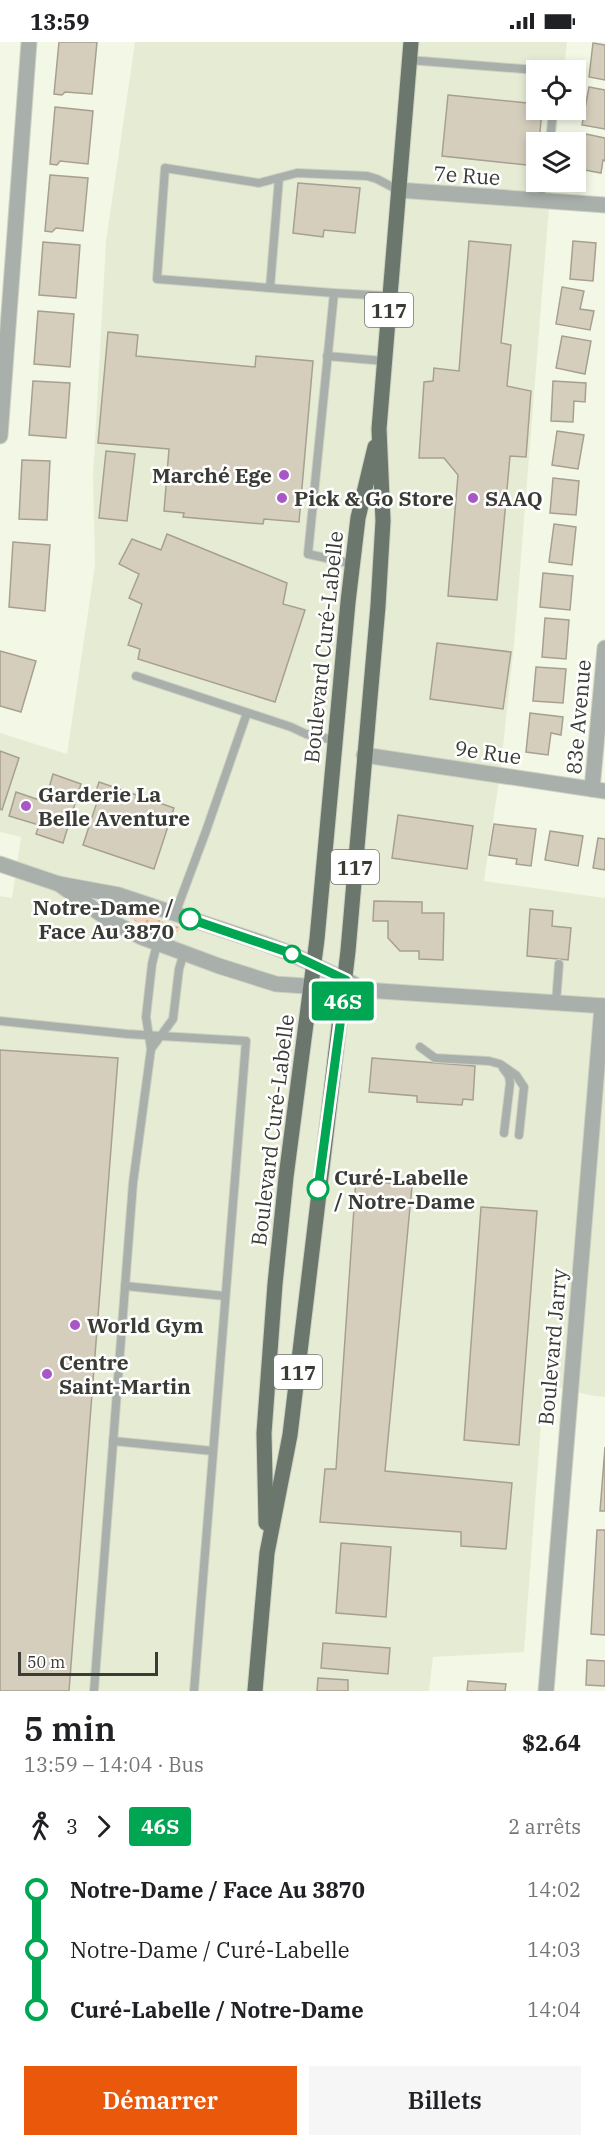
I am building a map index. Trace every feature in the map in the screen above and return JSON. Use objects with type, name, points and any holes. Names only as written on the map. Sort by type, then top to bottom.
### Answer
[{"type":"main road","name":"Boulevard Curé-Labelle","points":[[255,1691],[267,1553],[290,1435],[345,984],[374,662],[383,521],[379,429],[411,42]]},
{"type":"main road","name":"Boulevard Curé-Labelle","points":[[267,1553],[264,1433],[286,1177],[311,986],[358,518],[379,429]]},
{"type":"street","points":[[0,436],[29,42]]},
{"type":"street","name":"7e Rue","points":[[398,190],[605,206]]},
{"type":"street","name":"83e Avenue","points":[[598,790],[605,648]]},
{"type":"street","name":"9e Rue","points":[[364,754],[598,790]]},
{"type":"street","points":[[0,864],[59,884],[119,895],[287,952],[345,984],[366,990],[604,1006]]},
{"type":"street","points":[[59,884],[109,920],[157,944],[276,984],[311,986],[345,984]]},
{"type":"street","name":"Boulevard Jarry","points":[[546,1691],[604,1006]]},
{"type":"lane","points":[[409,60],[526,69]]},
{"type":"lane","points":[[390,296],[157,279],[165,168],[259,183],[297,173],[367,176],[398,190]]},
{"type":"lane","points":[[270,288],[279,178]]},
{"type":"lane","points":[[540,201],[541,192]]},
{"type":"lane","points":[[334,293],[308,554],[353,564]]},
{"type":"lane","points":[[327,356],[384,361]]},
{"type":"lane","points":[[136,676],[306,734],[334,740]]},
{"type":"lane","points":[[174,914],[206,831],[247,712]]},
{"type":"lane","points":[[94,1691],[133,1183],[151,1049],[146,1017],[152,964],[157,944]]},
{"type":"lane","points":[[151,1049],[173,1019],[179,969],[184,953]]},
{"type":"lane","points":[[556,1002],[560,964]]},
{"type":"lane","points":[[0,1021],[161,1036],[246,1041],[194,1691]]},
{"type":"lane","points":[[420,1047],[435,1058],[489,1061],[500,1064],[516,1075],[524,1087],[519,1135]]},
{"type":"lane","points":[[500,1064],[509,1076],[510,1083],[504,1133]]},
{"type":"lane","points":[[125,1286],[225,1296]]},
{"type":"lane","points":[[113,1440],[213,1451]]},
{"type":"shaded area","points":[[135,42],[567,42],[565,60],[526,60],[526,120],[558,120],[557,132],[526,132],[526,192],[550,192],[514,645],[500,775],[484,881],[605,898],[605,1397],[544,1384],[524,1652],[433,1657],[429,1691],[0,1691],[0,896],[12,898],[21,837],[0,832],[0,733],[67,754],[95,565],[93,477],[106,241]]},
{"type":"shaded area","points":[[117,906],[180,927],[178,932],[144,926],[116,910]]},
{"type":"building","points":[[59,42],[97,42],[92,94],[65,92],[62,95],[54,94]]},
{"type":"building","points":[[593,43],[605,45],[605,80],[589,77]]},
{"type":"building","points":[[589,87],[605,90],[605,129],[582,125],[583,120],[586,120]]},
{"type":"building","points":[[448,95],[526,103],[526,120],[541,120],[540,132],[526,132],[526,165],[442,156]]},
{"type":"building","points":[[55,107],[93,111],[88,164],[60,161],[57,165],[50,164]]},
{"type":"building","points":[[586,134],[605,138],[605,161],[603,160],[601,173],[586,170]]},
{"type":"building","points":[[50,175],[88,178],[83,231],[56,228],[52,232],[45,231]]},
{"type":"building","points":[[298,183],[360,188],[355,233],[324,230],[323,237],[293,233]]},
{"type":"building","points":[[469,241],[511,245],[501,343],[511,345],[507,386],[531,391],[526,457],[510,456],[497,600],[448,596],[458,475],[444,458],[419,458],[424,382],[433,381],[434,368],[459,371]]},
{"type":"building","points":[[573,241],[596,243],[593,281],[570,279]]},
{"type":"building","points":[[43,242],[80,245],[76,298],[39,295]]},
{"type":"building","points":[[562,287],[584,291],[580,309],[594,311],[590,330],[556,324]]},
{"type":"building","points":[[38,311],[74,314],[70,367],[34,364]]},
{"type":"building","points":[[108,332],[138,335],[136,356],[255,367],[256,356],[313,361],[299,522],[264,519],[263,524],[183,517],[184,513],[164,511],[169,449],[98,443]]},
{"type":"building","points":[[562,336],[591,341],[585,374],[556,368]]},
{"type":"building","points":[[33,381],[70,383],[66,438],[29,435]]},
{"type":"building","points":[[553,381],[586,383],[585,402],[574,401],[573,422],[551,421]]},
{"type":"building","points":[[557,431],[584,435],[578,469],[552,465]]},
{"type":"building","points":[[106,451],[135,454],[127,521],[99,518]]},
{"type":"building","points":[[22,460],[50,461],[47,520],[19,519]]},
{"type":"building","points":[[553,478],[579,481],[576,515],[550,513]]},
{"type":"building","points":[[554,524],[576,527],[572,565],[549,562]]},
{"type":"building","points":[[167,534],[287,583],[283,604],[305,610],[275,702],[138,659],[140,649],[128,645],[142,604],[129,598],[139,574],[119,564],[132,539],[161,550]]},
{"type":"building","points":[[13,542],[50,545],[45,611],[9,607]]},
{"type":"building","points":[[543,573],[573,576],[570,610],[540,607]]},
{"type":"building","points":[[545,618],[569,620],[566,659],[542,657]]},
{"type":"building","points":[[437,643],[511,652],[503,709],[430,699]]},
{"type":"building","points":[[0,651],[36,661],[21,712],[0,706]]},
{"type":"building","points":[[536,667],[566,669],[563,703],[533,701]]},
{"type":"building","points":[[530,713],[563,717],[561,735],[551,733],[548,755],[526,752]]},
{"type":"building","points":[[0,751],[19,758],[2,810],[0,809]]},
{"type":"building","points":[[53,774],[81,784],[63,843],[36,834],[39,825],[9,816],[16,792],[45,802]]},
{"type":"building","points":[[99,782],[174,808],[154,869],[83,845],[97,802],[93,800]]},
{"type":"building","points":[[398,815],[473,826],[467,869],[392,858]]},
{"type":"building","points":[[494,824],[536,829],[531,866],[516,864],[517,859],[489,855]]},
{"type":"building","points":[[550,831],[583,836],[578,866],[545,860]]},
{"type":"building","points":[[598,838],[605,839],[605,870],[593,868]]},
{"type":"building","points":[[374,901],[422,902],[422,913],[444,913],[443,960],[419,959],[419,951],[400,951],[388,938],[388,921],[373,921]]},
{"type":"building","points":[[530,909],[553,911],[552,926],[571,928],[568,960],[527,956]]},
{"type":"building","name":"Centre Saint-Martin","points":[[0,1050],[118,1058],[69,1691],[0,1691]]},
{"type":"building","points":[[372,1058],[475,1066],[473,1100],[463,1099],[462,1105],[417,1102],[417,1096],[369,1092]]},
{"type":"building","points":[[356,1179],[412,1186],[385,1471],[512,1483],[506,1549],[461,1546],[461,1532],[320,1522],[325,1469],[336,1469]]},
{"type":"building","points":[[481,1207],[537,1211],[519,1445],[464,1440]]},
{"type":"building","points":[[605,1447],[605,1511],[600,1511]]},
{"type":"building","points":[[597,1530],[605,1530],[605,1635],[591,1634]]},
{"type":"building","points":[[341,1543],[391,1547],[386,1617],[336,1613]]},
{"type":"building","points":[[323,1643],[390,1648],[388,1674],[321,1668]]},
{"type":"building","points":[[587,1660],[605,1661],[605,1686],[586,1685]]},
{"type":"building","points":[[318,1678],[348,1680],[348,1691],[317,1691]]},
{"type":"building","points":[[468,1681],[506,1684],[505,1691],[467,1691]]},
{"type":"bus line","name":"46S","points":[[190,919],[287,952],[346,980],[318,1189]]},
{"type":"place","name":"Marché Ege","points":[[284,475]]},
{"type":"place","name":"Pick & Go Store","points":[[282,498]]},
{"type":"place","name":"SAAQ","points":[[473,498]]},
{"type":"place","name":"Garderie La Belle Aventure","points":[[26,806]]},
{"type":"place","name":"Notre-Dame / Face Au 3870","points":[[190,919]]},
{"type":"place","name":"Curé-Labelle / Notre-Dame","points":[[318,1189]]},
{"type":"place","name":"World Gym","points":[[75,1325]]},
{"type":"place","name":"Centre Saint-Martin","points":[[47,1374]]}]
